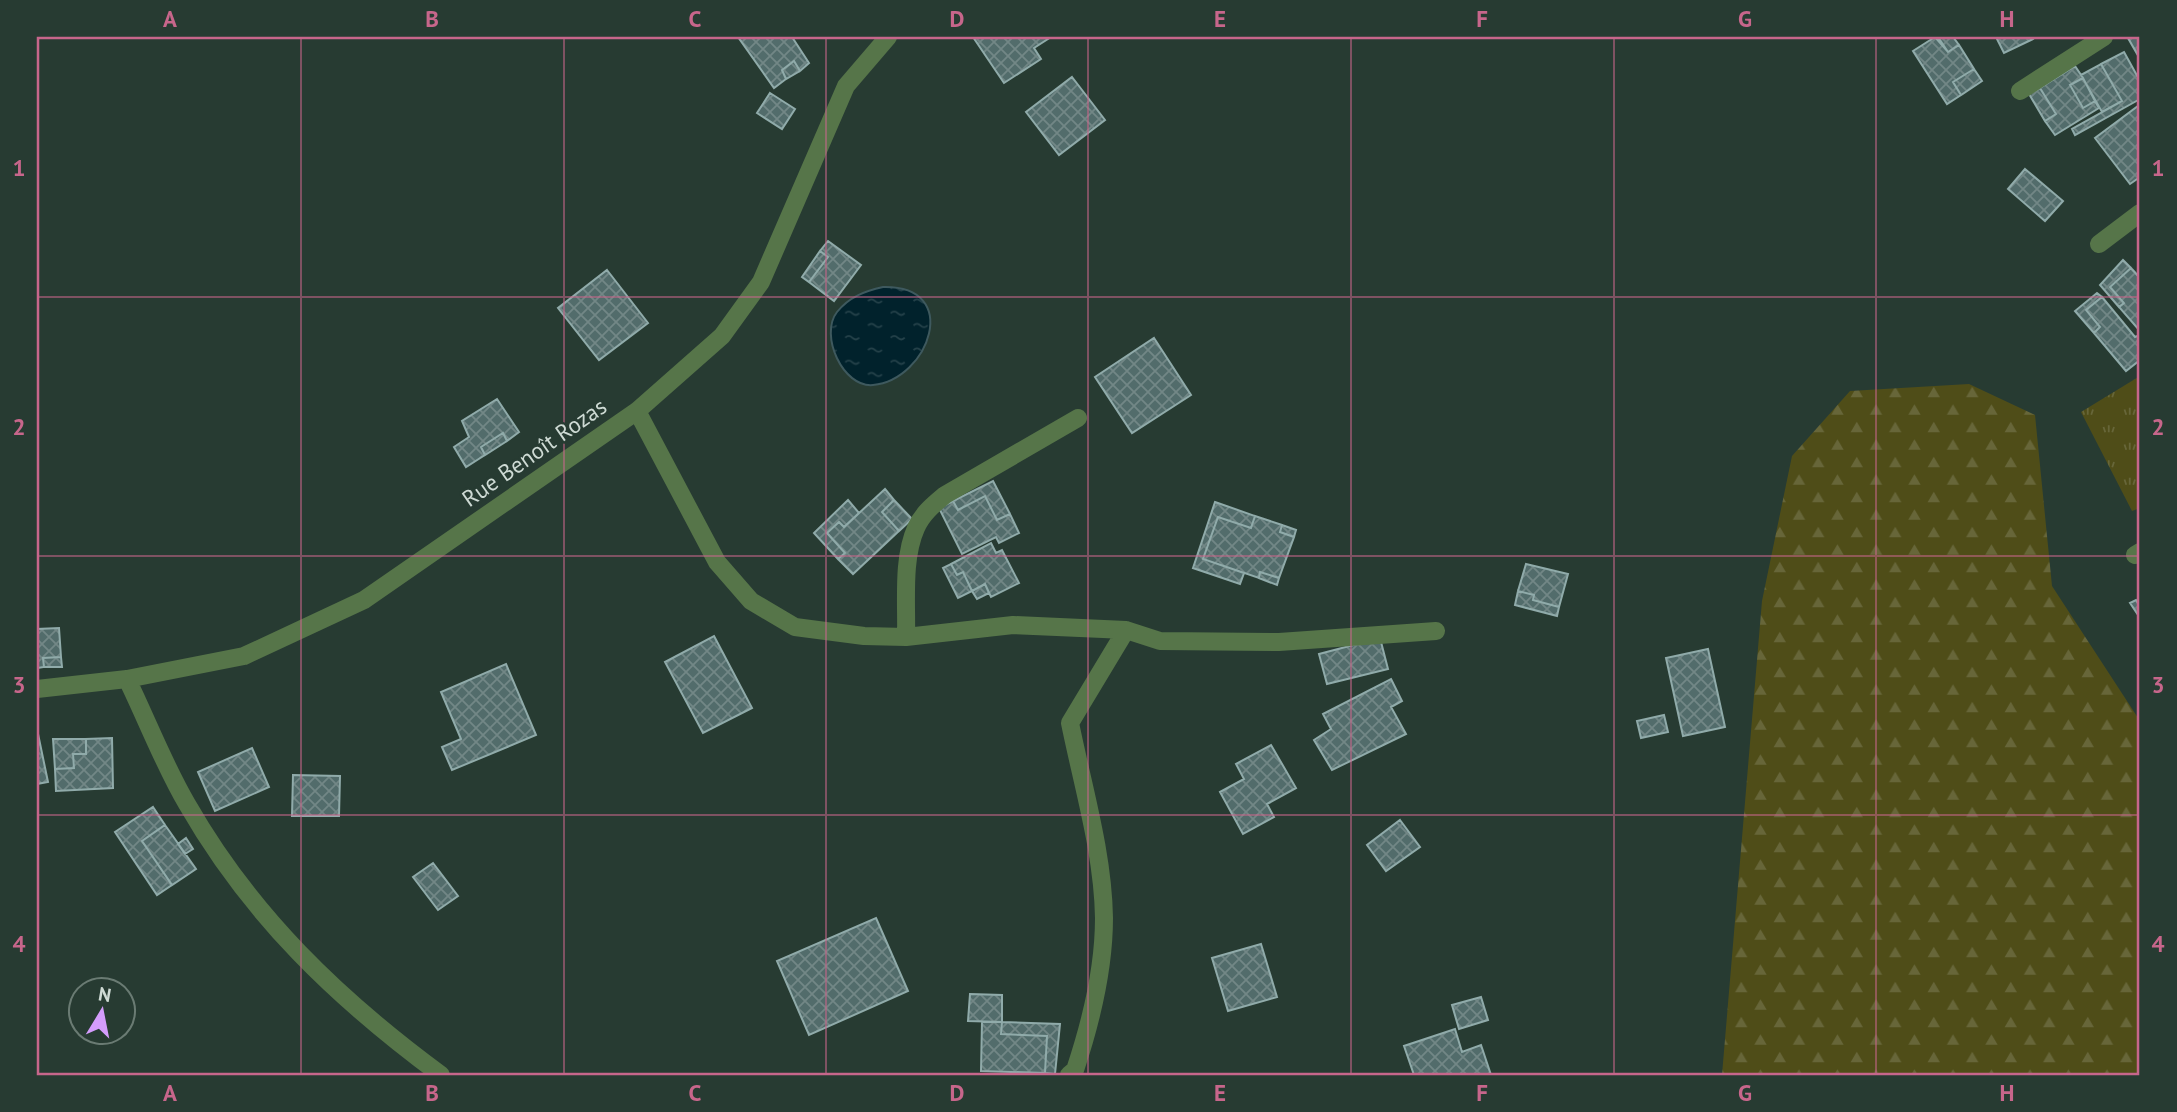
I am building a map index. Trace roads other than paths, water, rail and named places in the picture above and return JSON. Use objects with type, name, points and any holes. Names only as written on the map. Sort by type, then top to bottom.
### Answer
[{"type":"street","name":"Rue Benoît Rozas","points":[[37,689],[127,679],[244,656],[364,600],[637,411],[722,336],[761,282],[846,86],[888,37]]},
{"type":"street","points":[[2020,92],[2104,37]]},
{"type":"street","points":[[2099,244],[2140,213]]},
{"type":"street","points":[[637,411],[717,562],[751,601],[795,627],[864,636],[906,637],[1013,625],[1126,630],[1160,642],[1279,642],[1436,631]]},
{"type":"street","points":[[906,637],[909,566],[915,529],[926,511],[945,495],[1078,418]]},
{"type":"street","points":[[1069,1075],[1074,1070],[1091,1020],[1104,919],[1098,859],[1069,723],[1126,630]]},
{"type":"street","points":[[127,679],[186,803],[222,861],[326,982],[390,1037],[441,1075]]},
{"type":"water","points":[[883,287],[908,290],[923,301],[930,316],[929,333],[922,351],[909,367],[893,379],[873,385],[862,384],[852,378],[837,358],[831,334],[832,322],[837,312],[852,299]]}]
